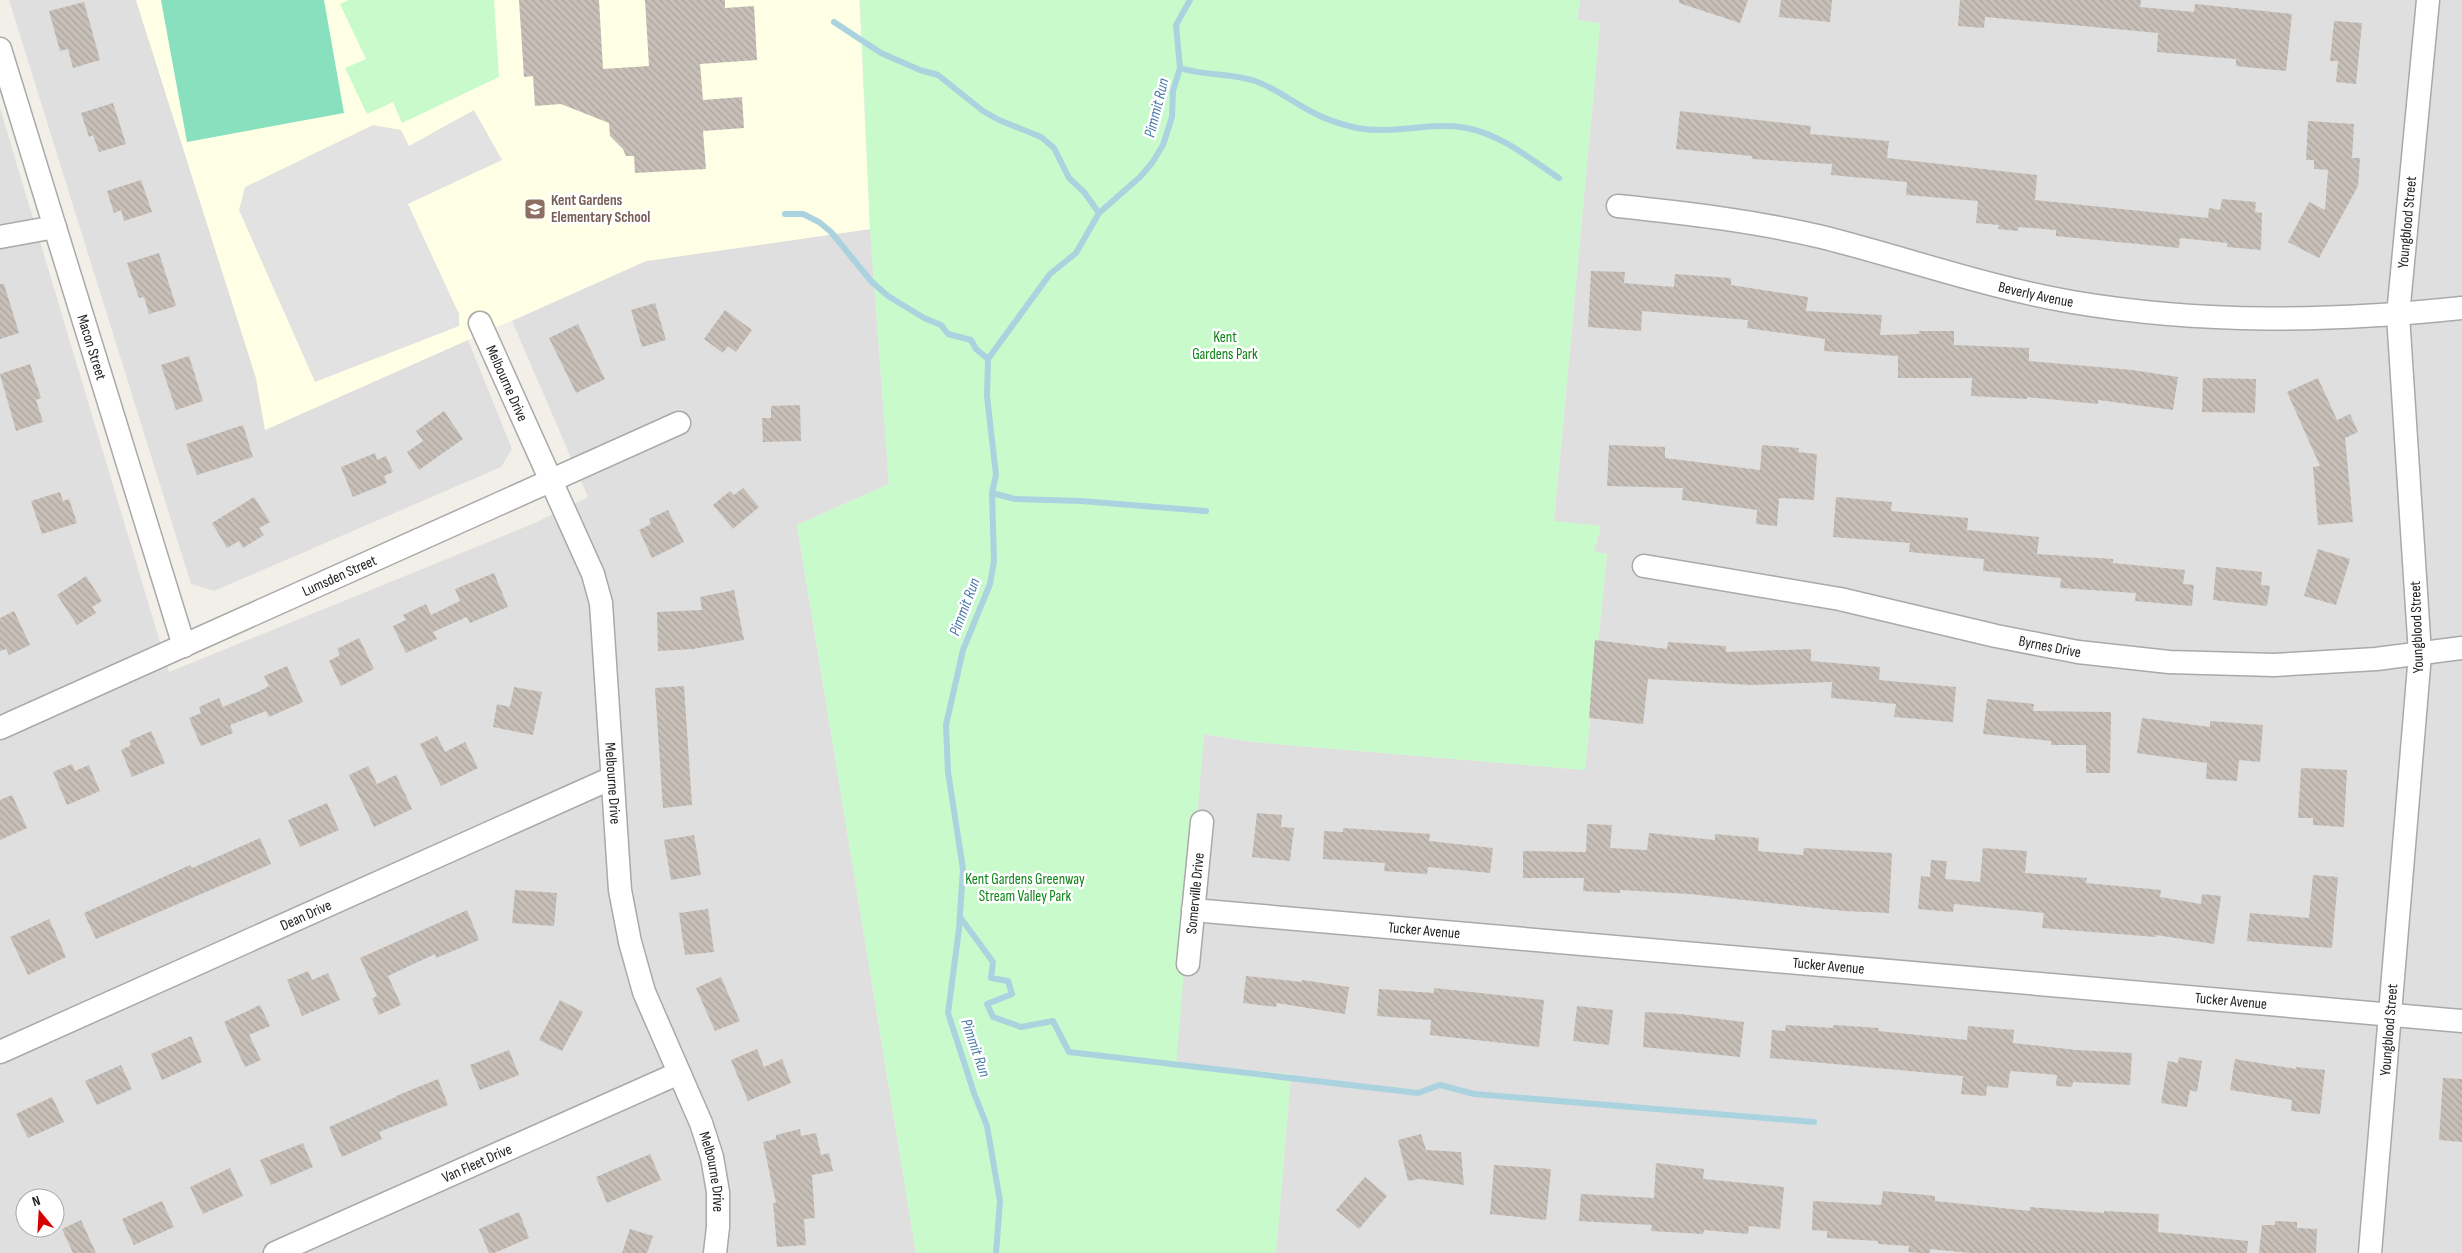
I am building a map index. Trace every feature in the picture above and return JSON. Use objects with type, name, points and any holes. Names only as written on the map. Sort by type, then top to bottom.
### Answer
[{"type":"street","name":"Youngblood Street","points":[[2370,1253],[2420,654],[2398,314],[2428,0]]},
{"type":"street","name":"Macon Street","points":[[0,49],[184,646]]},
{"type":"street","name":"Beverly Avenue","points":[[1618,206],[1732,219],[1795,231],[2019,291],[2148,313],[2234,319],[2292,320],[2462,308]]},
{"type":"street","points":[[0,238],[55,227]]},
{"type":"street","name":"Melbourne Drive","points":[[480,323],[593,574],[601,603],[620,890],[630,942],[644,992],[701,1122],[712,1157],[718,1192],[718,1227],[715,1253]]},
{"type":"street","name":"Lumsden Street","points":[[0,728],[679,423]]},
{"type":"street","name":"Byrnes Drive","points":[[1644,566],[1840,599],[2042,645],[2160,661],[2210,665],[2274,665],[2376,659],[2462,648]]},
{"type":"street","name":"Dean Drive","points":[[0,1052],[612,778]]},
{"type":"street","name":"Somerville Drive","points":[[1188,964],[1202,822]]},
{"type":"street","name":"Tucker Avenue","points":[[1193,910],[2462,1021]]},
{"type":"street","name":"Van Fleet Drive","points":[[275,1253],[679,1073]]},
{"type":"shaded area","points":[[9,0],[136,0],[256,378],[265,430],[468,340],[512,449],[501,467],[214,591],[191,584]]},
{"type":"shaded area","name":"Kent Gardens Elementary School","points":[[136,0],[859,0],[870,229],[646,261],[265,430],[256,378]]},
{"type":"shaded area","points":[[1580,0],[2462,0],[2462,1253],[1276,1253],[1291,1074],[1225,1068],[1175,1067],[1204,734],[1253,742],[1585,770],[1607,554],[1594,552],[1601,526],[1554,522],[1600,24],[1577,20]]},
{"type":"shaded area","points":[[0,108],[169,672],[535,523],[588,497],[512,321],[646,261],[870,229],[889,484],[797,525],[916,1253],[0,1253]]},
{"type":"shaded area","points":[[474,110],[502,160],[408,204],[459,314],[459,326],[315,382],[239,210],[245,187],[373,125],[401,130],[409,146]]},
{"type":"green space","points":[[161,0],[324,0],[344,113],[187,142]]},
{"type":"green space","points":[[349,0],[494,0],[499,77],[402,123],[393,102],[367,114],[345,68],[366,59],[340,4]]},
{"type":"green space","name":"Kent Gardens Park","points":[[860,0],[1580,0],[1577,20],[1600,23],[1554,521],[1601,526],[1594,552],[1607,554],[1585,770],[1253,742],[1204,734],[1176,1066],[1291,1074],[1276,1253],[916,1253],[797,525],[889,484],[870,229]]},
{"type":"building","points":[[519,0],[599,0],[603,69],[649,66],[645,0],[725,0],[725,8],[754,6],[757,60],[700,64],[703,100],[742,97],[744,128],[703,131],[706,169],[635,173],[634,156],[626,156],[623,149],[610,136],[609,123],[561,104],[535,106],[533,76],[524,77]]},
{"type":"building","points":[[1679,0],[1748,0],[1740,23],[1679,3]]},
{"type":"building","points":[[1781,0],[1832,0],[1830,22],[1779,17]]},
{"type":"building","points":[[1960,0],[2141,0],[2140,7],[2194,12],[2195,4],[2292,14],[2286,71],[2236,66],[2236,59],[2157,52],[2158,33],[1985,17],[1984,28],[1958,26]]},
{"type":"building","points":[[84,2],[100,60],[73,68],[68,49],[60,51],[49,11]]},
{"type":"building","points":[[2334,21],[2362,23],[2356,84],[2336,82],[2338,61],[2330,61]]},
{"type":"building","points":[[113,103],[126,144],[99,152],[93,135],[89,137],[81,113]]},
{"type":"building","points":[[1680,111],[1811,126],[1810,134],[1889,141],[1887,158],[2037,175],[2035,200],[2208,218],[2209,208],[2220,210],[2222,199],[2256,202],[2255,212],[2262,213],[2261,250],[2227,247],[2227,243],[2180,238],[2179,248],[2056,236],[2056,230],[2018,227],[2018,231],[1998,229],[1999,225],[1976,223],[1978,201],[1906,195],[1907,182],[1831,175],[1832,164],[1752,159],[1752,156],[1676,149]]},
{"type":"building","points":[[2308,121],[2354,124],[2352,158],[2360,158],[2358,186],[2319,258],[2288,242],[2309,202],[2325,210],[2328,170],[2314,169],[2314,160],[2306,160]]},
{"type":"building","points":[[141,180],[152,212],[124,221],[121,210],[114,213],[107,191]]},
{"type":"building","points":[[159,253],[176,306],[149,314],[144,297],[139,298],[127,263]]},
{"type":"building","points":[[1591,271],[1625,272],[1624,283],[1674,287],[1675,274],[1731,278],[1731,285],[1808,297],[1806,311],[1882,315],[1880,335],[1919,334],[1919,331],[1954,331],[1954,345],[2029,348],[2029,361],[2132,370],[2178,377],[2173,410],[2098,400],[2098,404],[2027,397],[2027,399],[1971,396],[1972,378],[1898,378],[1898,356],[1824,351],[1825,339],[1747,328],[1748,320],[1642,311],[1641,331],[1588,327]]},
{"type":"building","points":[[0,284],[4,284],[19,333],[0,339]]},
{"type":"building","points":[[655,303],[666,340],[642,347],[631,310]]},
{"type":"building","points":[[725,310],[752,330],[736,352],[728,346],[723,353],[704,339]]},
{"type":"building","points":[[578,324],[605,379],[576,393],[549,338]]},
{"type":"building","points":[[189,356],[203,401],[176,410],[161,365]]},
{"type":"building","points":[[30,364],[41,398],[36,400],[43,422],[16,431],[0,374]]},
{"type":"building","points":[[2203,378],[2256,379],[2255,413],[2202,412]]},
{"type":"building","points":[[2318,378],[2337,420],[2350,414],[2358,432],[2345,438],[2353,522],[2318,525],[2313,467],[2320,466],[2287,392]]},
{"type":"building","points":[[800,405],[801,441],[763,442],[762,418],[771,418],[771,406]]},
{"type":"building","points":[[444,411],[463,439],[419,470],[407,452],[423,441],[416,431]]},
{"type":"building","points":[[243,425],[253,457],[197,475],[186,444]]},
{"type":"building","points":[[1609,445],[1665,447],[1665,458],[1760,470],[1762,445],[1799,448],[1798,452],[1817,454],[1814,500],[1779,498],[1777,526],[1756,524],[1757,510],[1682,500],[1683,488],[1607,486]]},
{"type":"building","points":[[375,453],[377,460],[386,456],[393,472],[384,476],[387,483],[353,497],[341,467]]},
{"type":"building","points":[[743,488],[759,507],[733,529],[713,505],[730,491],[734,495]]},
{"type":"building","points":[[60,492],[63,501],[69,499],[77,523],[42,534],[31,501]]},
{"type":"building","points":[[254,497],[270,522],[259,528],[264,535],[243,548],[239,541],[227,548],[212,523]]},
{"type":"building","points":[[1836,497],[1892,502],[1891,511],[1968,518],[1967,530],[2039,537],[2037,554],[2113,559],[2113,563],[2185,570],[2183,584],[2194,585],[2192,606],[2135,601],[2136,593],[2060,588],[2061,578],[1983,571],[1984,559],[1909,552],[1910,543],[1833,537]]},
{"type":"building","points":[[668,510],[684,542],[652,558],[639,530],[651,524],[649,519]]},
{"type":"building","points":[[2318,549],[2350,559],[2336,605],[2304,596]]},
{"type":"building","points":[[2216,567],[2262,572],[2261,585],[2270,586],[2267,606],[2213,600]]},
{"type":"building","points":[[494,573],[508,607],[470,623],[467,617],[433,632],[437,639],[406,653],[393,626],[406,620],[403,615],[426,604],[431,615],[460,601],[455,589]]},
{"type":"building","points":[[86,576],[102,601],[92,607],[96,613],[77,625],[57,595]]},
{"type":"building","points":[[734,590],[744,640],[693,649],[658,651],[657,612],[702,610],[700,597]]},
{"type":"building","points":[[14,611],[30,645],[9,655],[6,649],[0,651],[0,618]]},
{"type":"building","points":[[359,638],[374,669],[341,686],[329,661],[340,655],[337,649]]},
{"type":"building","points":[[1595,640],[1667,649],[1668,642],[1726,646],[1726,652],[1811,649],[1811,661],[1880,667],[1879,680],[1956,687],[1953,722],[1894,717],[1896,704],[1831,698],[1832,682],[1751,685],[1648,679],[1643,724],[1589,718]]},
{"type":"building","points":[[287,666],[303,702],[269,717],[266,711],[230,725],[233,733],[201,746],[189,718],[201,713],[199,707],[219,698],[223,707],[258,692],[269,686],[264,676]]},
{"type":"building","points":[[684,686],[692,805],[663,808],[655,688]]},
{"type":"building","points":[[514,687],[542,692],[533,735],[493,727],[497,704],[510,707]]},
{"type":"building","points":[[1987,699],[2034,704],[2033,711],[2111,712],[2110,773],[2086,773],[2086,745],[2051,745],[2051,741],[1983,734]]},
{"type":"building","points":[[2142,718],[2210,727],[2210,721],[2263,725],[2260,762],[2239,760],[2237,781],[2206,779],[2207,763],[2137,753]]},
{"type":"building","points":[[151,731],[165,763],[132,777],[121,750],[131,745],[129,741]]},
{"type":"building","points":[[437,736],[445,752],[465,742],[478,768],[441,786],[420,744]]},
{"type":"building","points":[[72,764],[75,771],[89,765],[100,791],[67,805],[53,772]]},
{"type":"building","points":[[368,766],[377,784],[396,775],[412,809],[374,827],[349,775]]},
{"type":"building","points":[[2301,768],[2347,770],[2344,827],[2313,825],[2313,818],[2298,818]]},
{"type":"building","points":[[12,795],[27,828],[0,840],[0,800]]},
{"type":"building","points":[[327,803],[339,830],[300,847],[288,820]]},
{"type":"building","points":[[1257,813],[1282,815],[1281,827],[1294,828],[1290,861],[1252,857]]},
{"type":"building","points":[[1587,824],[1612,825],[1610,848],[1647,850],[1649,833],[1715,840],[1715,834],[1759,838],[1758,851],[1803,855],[1804,848],[1892,853],[1889,913],[1844,911],[1690,894],[1620,890],[1620,893],[1583,891],[1584,878],[1523,878],[1523,851],[1586,852]]},
{"type":"building","points":[[1343,828],[1430,834],[1429,841],[1493,848],[1490,873],[1428,867],[1427,874],[1384,871],[1385,863],[1323,859],[1324,831],[1343,832]]},
{"type":"building","points":[[694,835],[701,875],[671,880],[664,840]]},
{"type":"building","points":[[260,838],[271,864],[96,939],[84,913],[190,865],[192,868]]},
{"type":"building","points":[[1983,848],[2027,851],[2025,873],[2087,878],[2086,883],[2161,890],[2160,897],[2201,904],[2202,894],[2221,896],[2214,944],[2156,935],[2156,937],[2042,928],[2044,913],[1954,904],[1953,912],[1918,909],[1921,876],[1930,877],[1931,860],[1947,861],[1945,879],[1980,882]]},
{"type":"building","points":[[2313,875],[2338,877],[2332,948],[2247,941],[2250,913],[2309,918]]},
{"type":"building","points":[[515,890],[557,893],[554,926],[512,923]]},
{"type":"building","points":[[708,909],[714,952],[685,955],[679,913]]},
{"type":"building","points":[[467,910],[479,940],[436,958],[435,954],[388,976],[401,1005],[379,1015],[372,999],[377,996],[360,958]]},
{"type":"building","points":[[49,919],[66,957],[28,975],[10,937]]},
{"type":"building","points":[[308,971],[312,980],[328,973],[340,1000],[302,1016],[287,980]]},
{"type":"building","points":[[1246,976],[1302,982],[1302,980],[1349,987],[1345,1014],[1277,1003],[1276,1007],[1243,1003]]},
{"type":"building","points":[[721,977],[740,1021],[715,1031],[696,988]]},
{"type":"building","points":[[1434,988],[1544,1000],[1539,1047],[1430,1035],[1431,1020],[1377,1016],[1379,989],[1434,993]]},
{"type":"building","points":[[560,1000],[583,1012],[562,1051],[539,1040]]},
{"type":"building","points":[[260,1005],[270,1026],[249,1035],[261,1060],[245,1067],[224,1022]]},
{"type":"building","points":[[1577,1006],[1613,1010],[1609,1045],[1573,1041]]},
{"type":"building","points":[[1645,1012],[1680,1014],[1744,1022],[1740,1057],[1643,1047]]},
{"type":"building","points":[[1786,1025],[1833,1028],[1833,1025],[1879,1028],[1878,1031],[1967,1040],[1968,1026],[2014,1030],[2013,1043],[2076,1050],[2132,1053],[2130,1085],[2073,1082],[2072,1087],[2056,1086],[2057,1075],[2010,1071],[2008,1088],[1987,1086],[1986,1096],[1961,1094],[1963,1076],[1770,1058],[1772,1030],[1785,1031]]},
{"type":"building","points":[[191,1036],[202,1062],[162,1080],[151,1054]]},
{"type":"building","points":[[757,1049],[764,1067],[782,1059],[791,1083],[748,1101],[731,1060]]},
{"type":"building","points":[[509,1050],[519,1075],[480,1090],[470,1065]]},
{"type":"building","points":[[2179,1057],[2202,1061],[2197,1092],[2190,1090],[2187,1107],[2161,1103],[2168,1061],[2178,1063]]},
{"type":"building","points":[[2235,1059],[2296,1069],[2296,1067],[2325,1070],[2320,1114],[2291,1111],[2292,1100],[2230,1090]]},
{"type":"building","points":[[121,1065],[132,1089],[97,1105],[85,1081]]},
{"type":"building","points":[[2443,1078],[2462,1079],[2462,1142],[2439,1140]]},
{"type":"building","points":[[438,1079],[448,1105],[379,1132],[382,1139],[342,1157],[329,1127]]},
{"type":"building","points":[[52,1097],[64,1122],[28,1138],[16,1114]]},
{"type":"building","points":[[800,1129],[801,1136],[816,1133],[821,1155],[829,1153],[833,1171],[812,1175],[815,1218],[804,1219],[806,1245],[777,1247],[773,1203],[776,1203],[763,1142],[776,1139],[776,1135]]},
{"type":"building","points":[[1421,1134],[1426,1150],[1461,1152],[1464,1185],[1419,1179],[1408,1181],[1398,1140]]},
{"type":"building","points":[[303,1143],[313,1167],[271,1185],[260,1160]]},
{"type":"building","points":[[650,1154],[661,1180],[607,1203],[596,1177]]},
{"type":"building","points":[[1656,1163],[1704,1169],[1703,1179],[1784,1187],[1780,1229],[1749,1226],[1748,1234],[1704,1230],[1703,1234],[1651,1231],[1652,1225],[1579,1221],[1581,1194],[1654,1198]]},
{"type":"building","points":[[1494,1165],[1551,1169],[1546,1220],[1490,1214]]},
{"type":"building","points":[[230,1168],[243,1196],[203,1214],[190,1187]]},
{"type":"building","points":[[1365,1177],[1387,1196],[1359,1229],[1336,1210]]},
{"type":"building","points":[[1883,1191],[1935,1196],[1935,1201],[2030,1211],[2030,1207],[2104,1213],[2104,1211],[2159,1214],[2158,1232],[2248,1241],[2247,1253],[1970,1253],[1930,1249],[1930,1253],[1921,1253],[1908,1252],[1909,1246],[1878,1244],[1878,1241],[1827,1238],[1827,1231],[1812,1230],[1813,1201],[1881,1205]]},
{"type":"building","points":[[162,1201],[174,1227],[134,1245],[122,1219]]},
{"type":"building","points":[[519,1212],[529,1238],[494,1253],[489,1253],[479,1229]]},
{"type":"building","points":[[81,1220],[96,1253],[73,1253],[65,1236],[65,1228]]},
{"type":"building","points":[[2275,1221],[2297,1222],[2297,1228],[2317,1229],[2316,1253],[2259,1253],[2262,1225],[2275,1225]]},
{"type":"building","points":[[630,1229],[653,1236],[647,1253],[622,1253]]},
{"type":"waterway","name":"Pimmit Run","points":[[996,1253],[1000,1201],[987,1126],[974,1093],[948,1013],[959,929],[963,869],[948,772],[946,725],[963,650],[990,584],[994,561],[992,493],[996,475],[987,396],[988,359],[1050,274],[1076,253],[1099,213],[1140,177],[1152,163],[1163,145],[1172,117],[1173,91],[1180,68],[1176,25],[1190,0]]},
{"type":"waterway","points":[[834,22],[881,53],[920,70],[938,75],[983,111],[999,120],[1041,137],[1054,148],[1069,178],[1084,192],[1099,213]]},
{"type":"waterway","points":[[1180,68],[1255,81],[1323,117],[1357,128],[1385,130],[1454,126],[1480,131],[1515,148],[1559,178]]},
{"type":"waterway","points":[[785,214],[803,214],[819,222],[831,232],[871,281],[888,296],[924,318],[941,325],[948,334],[971,340],[976,349],[988,359]]},
{"type":"waterway","points":[[992,493],[1015,499],[1081,501],[1206,511]]},
{"type":"waterway","points":[[960,917],[993,962],[991,978],[1008,981],[1012,994],[987,1004],[993,1017],[1021,1027],[1053,1021],[1069,1052],[1418,1093],[1440,1085],[1474,1094],[1814,1122]]},
{"type":"place","name":"Kent Gardens Elementary School","points":[[535,209]]},
{"type":"park label","name":"Kent Gardens Greenway Stream Valley Park","points":[[1025,888]]}]
